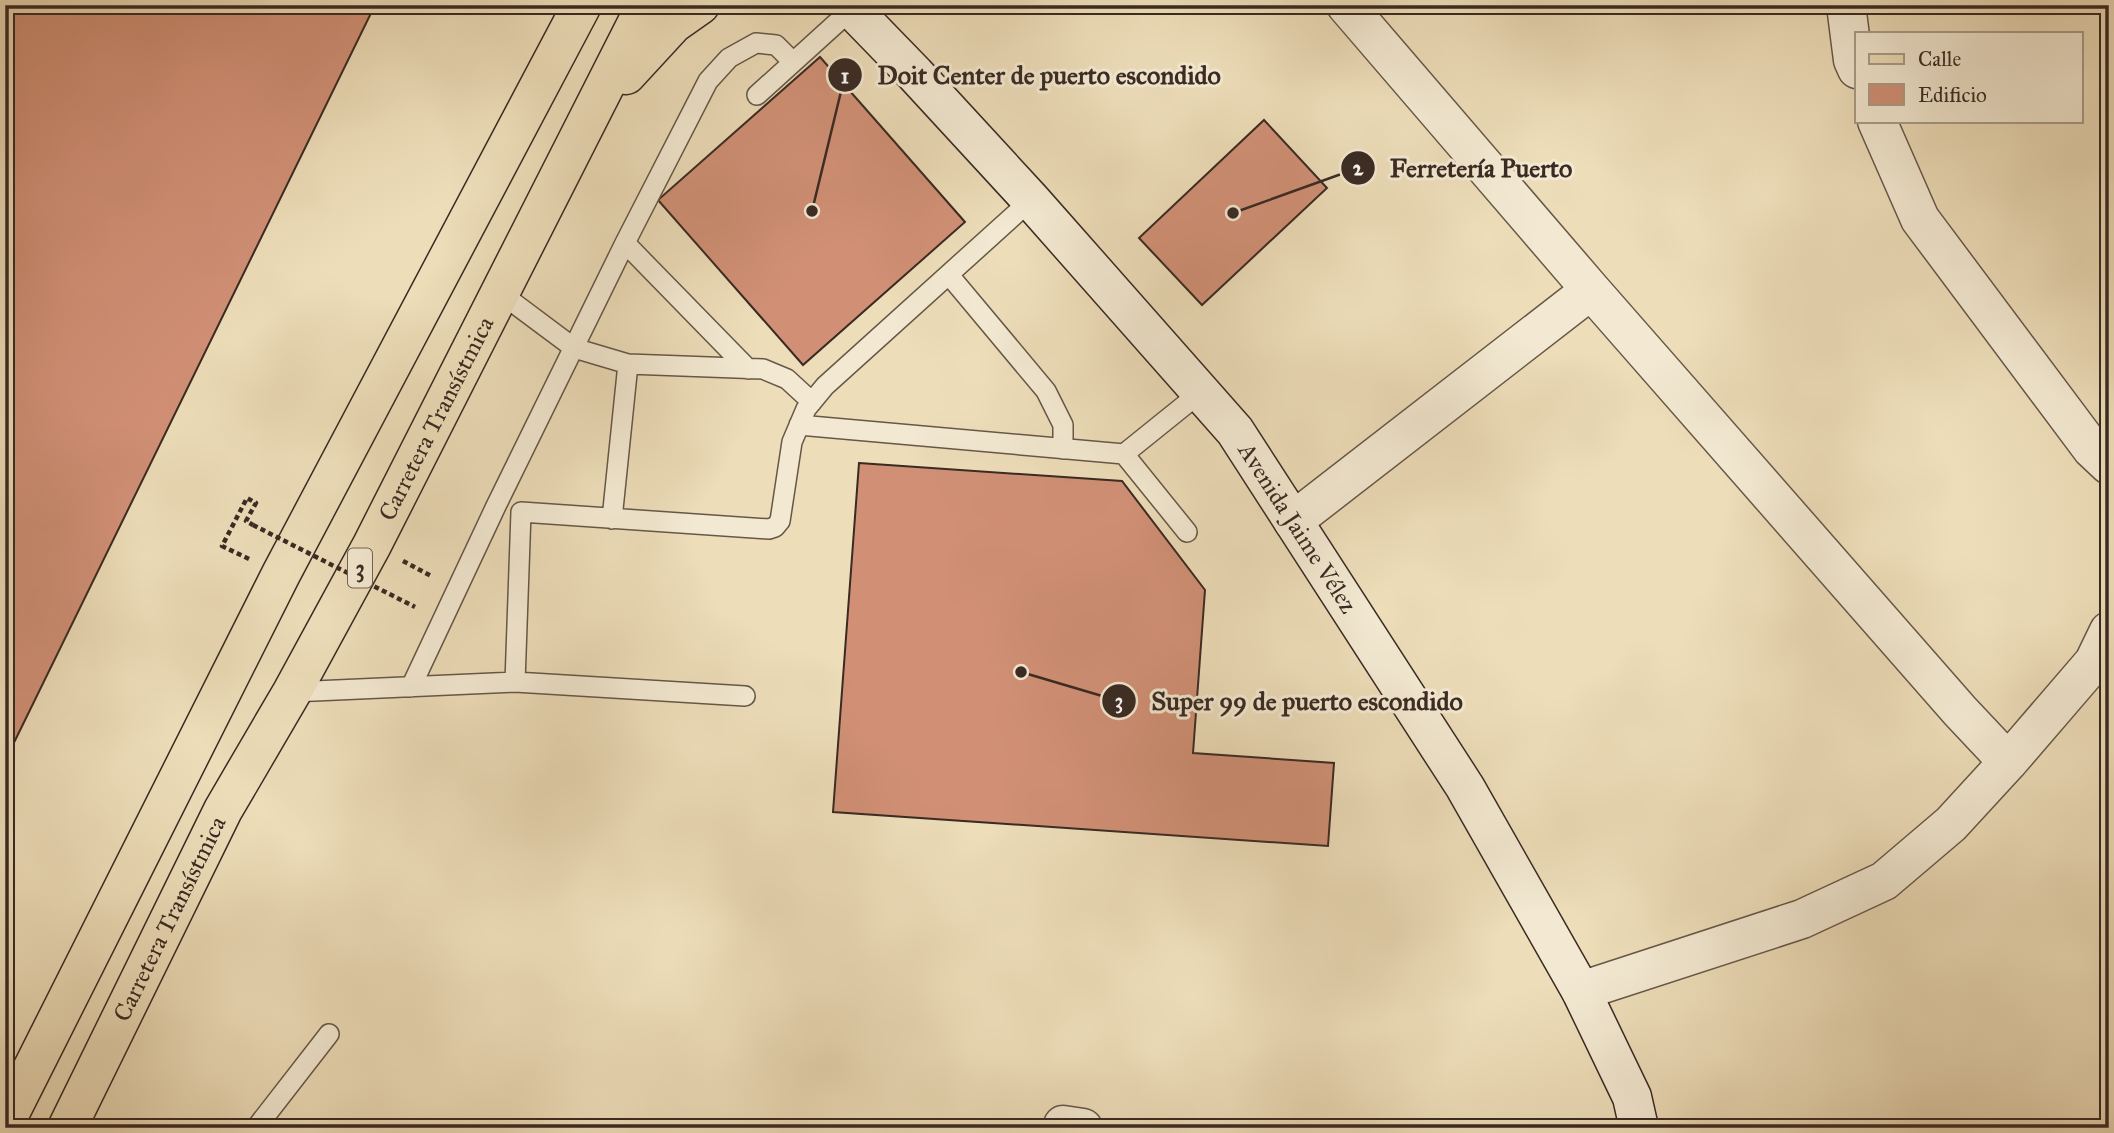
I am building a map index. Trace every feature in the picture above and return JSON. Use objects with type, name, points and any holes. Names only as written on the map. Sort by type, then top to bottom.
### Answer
[{"type":"main road","points":[[5,1123],[281,574],[582,5]]},
{"type":"main road","name":"Carretera Transístmica","points":[[67,1128],[223,810],[292,692],[372,545],[646,5]]},
{"type":"main road","points":[[588,119],[673,24],[700,5]]},
{"type":"street","points":[[1346,5],[1591,290],[2008,762]]},
{"type":"street","points":[[1846,5],[1855,64]]},
{"type":"street","name":"Avenida Jaime Vélez","points":[[850,7],[1031,200],[1235,431],[1465,788],[1581,990],[1632,1097],[1639,1128]]},
{"type":"street","points":[[1877,122],[1920,219],[2092,449],[2109,465]]},
{"type":"street","points":[[1293,521],[1591,290]]},
{"type":"street","points":[[1581,990],[1802,919],[1884,881],[1951,824],[2008,762],[2094,662],[2109,631]]},
{"type":"lane","points":[[757,95],[850,7]]},
{"type":"lane","points":[[411,687],[496,506],[708,81],[729,58],[756,43],[776,45],[793,62]]},
{"type":"lane","points":[[496,506],[521,512],[612,519],[775,527],[780,521],[792,442],[812,402],[825,386],[1031,200]]},
{"type":"lane","points":[[625,243],[748,369]]},
{"type":"lane","points":[[949,275],[1046,391],[1063,425],[1063,449]]},
{"type":"lane","points":[[499,292],[574,348],[628,364],[764,369],[787,379],[812,402]]},
{"type":"lane","points":[[612,519],[628,364]]},
{"type":"lane","points":[[799,425],[1124,454],[1200,392]]},
{"type":"lane","points":[[1124,454],[1187,532]]},
{"type":"lane","points":[[515,682],[521,512]]},
{"type":"lane","points":[[292,692],[515,682],[745,696]]},
{"type":"lane","points":[[256,1128],[330,1034]]},
{"type":"path","points":[[222,546],[247,498],[256,503],[246,521],[415,607]]},
{"type":"path","points":[[372,545],[437,579]]},
{"type":"building","points":[[5,5],[375,5],[5,761]]},
{"type":"building","points":[[820,57],[965,222],[803,365],[658,200]]},
{"type":"building","points":[[1264,120],[1327,188],[1202,305],[1139,238]]},
{"type":"building","points":[[859,463],[1122,481],[1205,590],[1193,753],[1334,763],[1328,846],[833,812]]},
{"type":"place","name":"Doit Center de puerto escondido","points":[[812,211]]},
{"type":"place","name":"Ferretería Puerto","points":[[1233,213]]},
{"type":"place","name":"Super 99 de puerto escondido","points":[[1021,672]]}]
